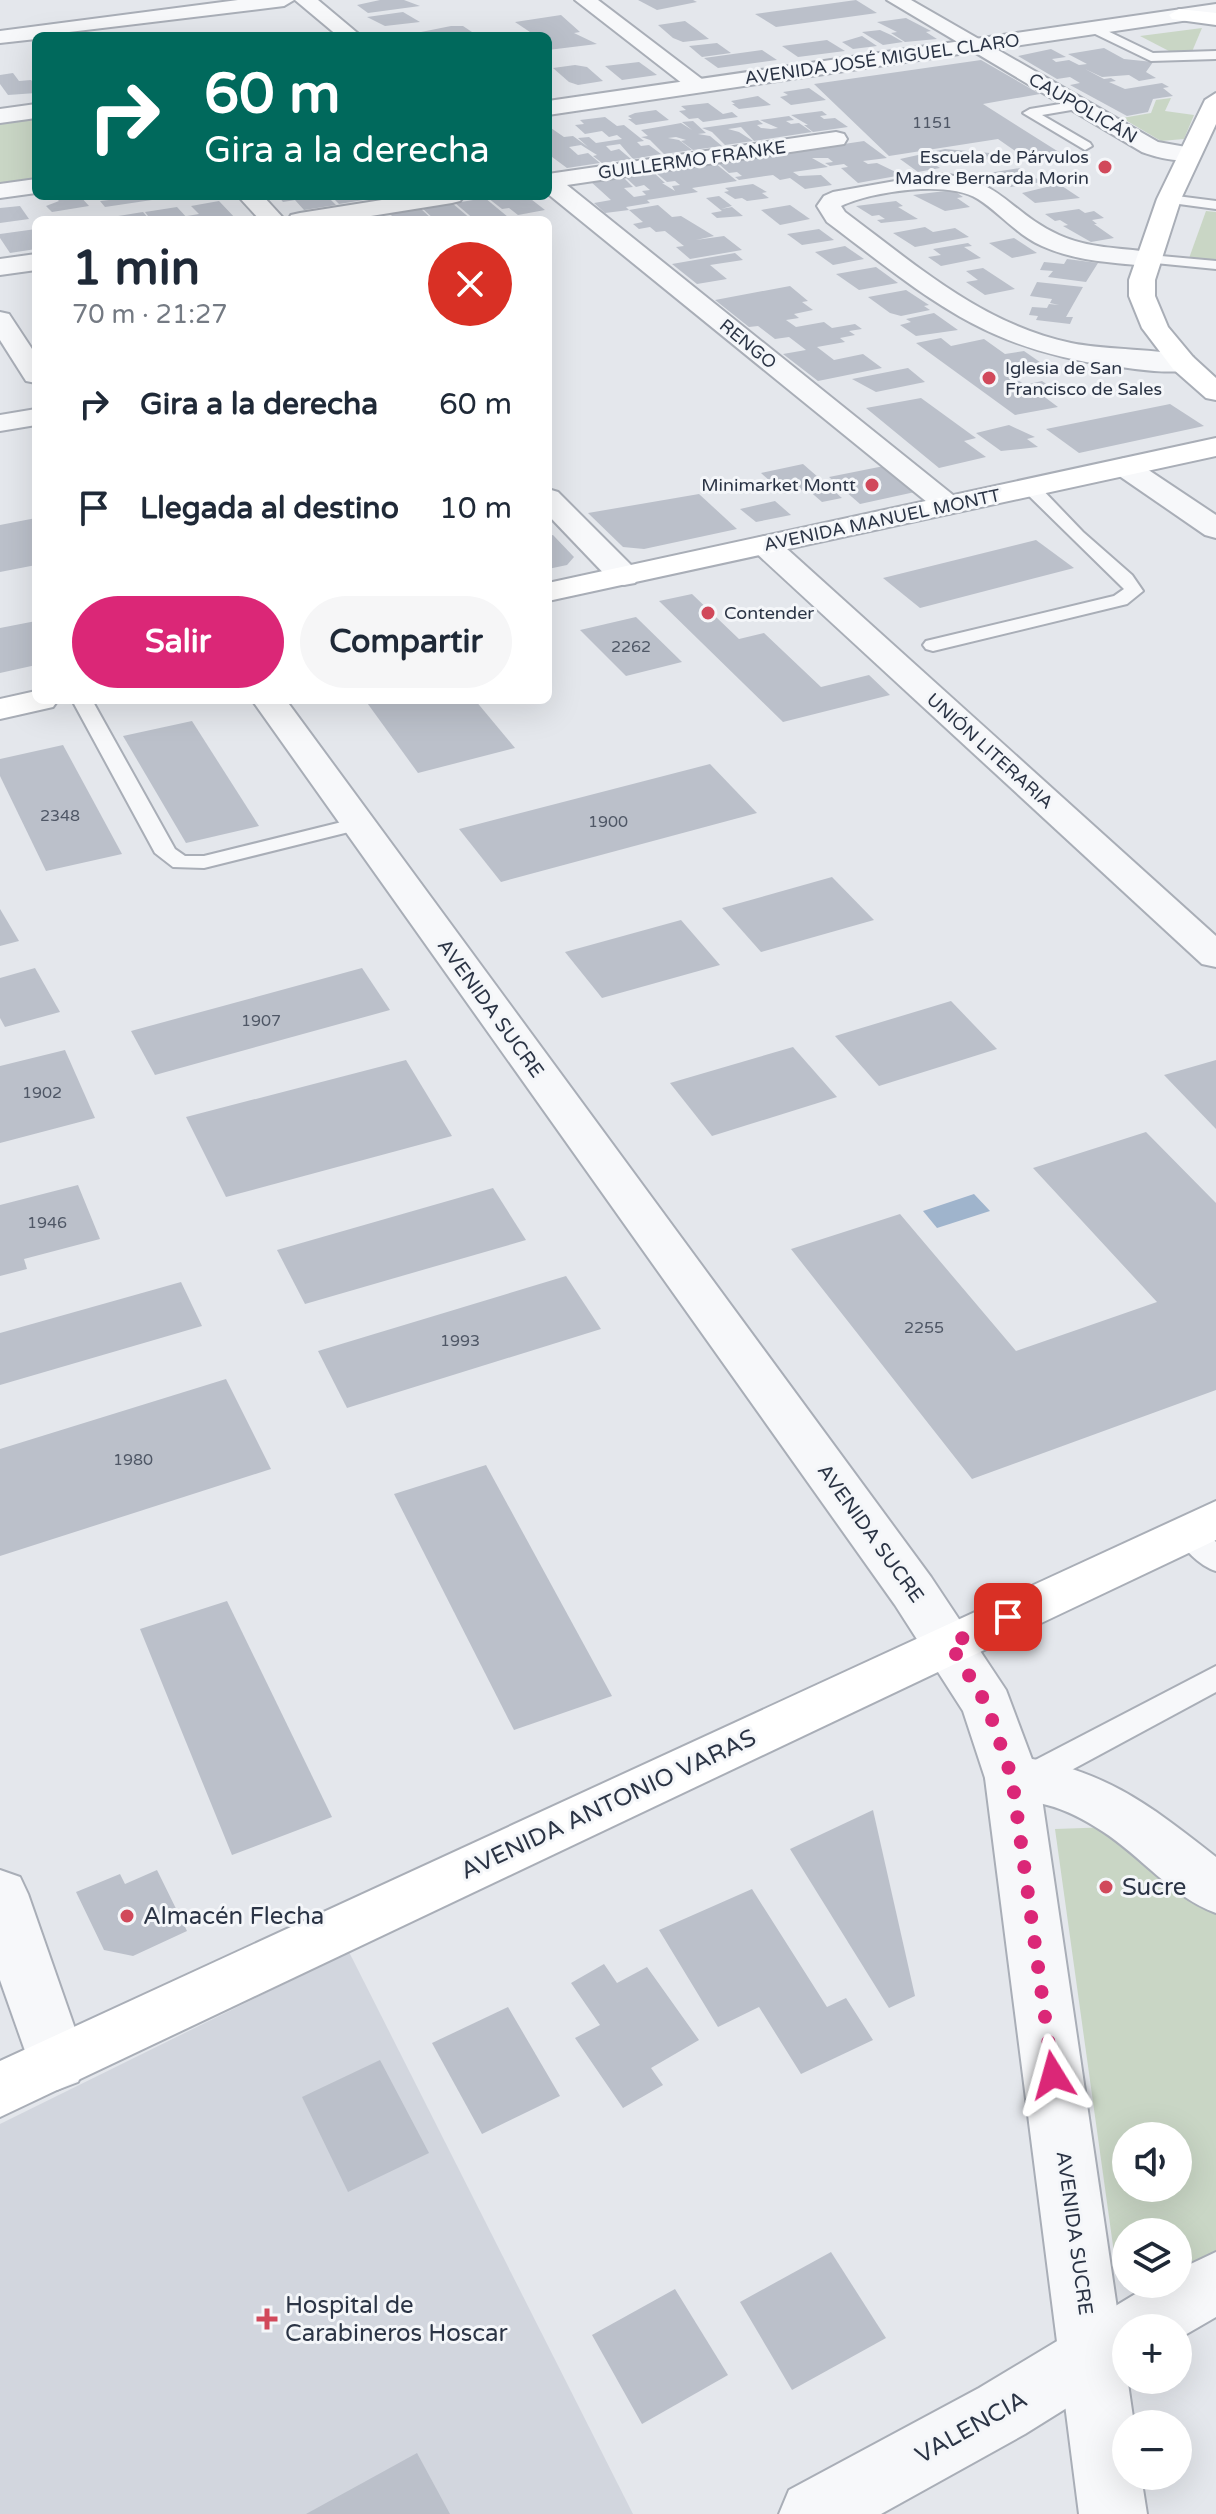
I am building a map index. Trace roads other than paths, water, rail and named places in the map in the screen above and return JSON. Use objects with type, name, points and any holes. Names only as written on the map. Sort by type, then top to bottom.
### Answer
[{"type":"main road","points":[[1179,15],[1216,19]]},
{"type":"main road","points":[[1213,113],[1189,154],[1169,199],[1142,280],[1142,296],[1155,328],[1183,363],[1216,392]]},
{"type":"main road","name":"AVENIDA MANUEL MONTT","points":[[552,591],[1216,447]]},
{"type":"main road","points":[[0,709],[32,702]]},
{"type":"main road","name":"AVENIDA ANTONIO VARAS","points":[[0,2090],[950,1644],[1207,1537]]},
{"type":"street","points":[[38,32],[284,0]]},
{"type":"street","points":[[305,0],[346,32]]},
{"type":"street","points":[[585,0],[700,86]]},
{"type":"street","name":"CAUPOLICÁN","points":[[897,0],[1150,147],[1164,152],[1189,154]]},
{"type":"street","name":"AVENIDA JOSÉ MIGUEL CLARO","points":[[552,107],[1216,10]]},
{"type":"street","points":[[0,37],[32,33]]},
{"type":"street","points":[[0,116],[32,112]]},
{"type":"street","name":"GUILLERMO FRANKE","points":[[552,180],[836,139]]},
{"type":"street","points":[[1150,259],[1071,248],[1053,242],[979,190],[955,182],[930,182],[841,197],[829,206],[836,217],[960,308],[1011,333],[1081,353],[1132,362],[1183,363]]},
{"type":"street","name":"RENGO","points":[[552,184],[948,505]]},
{"type":"street","points":[[0,191],[32,187]]},
{"type":"street","points":[[254,200],[269,216]]},
{"type":"street","points":[[325,216],[427,200]]},
{"type":"street","points":[[0,267],[32,263]]},
{"type":"street","points":[[2,327],[32,369]]},
{"type":"street","points":[[0,423],[32,418]]},
{"type":"street","points":[[1125,467],[1216,529]]},
{"type":"street","points":[[552,502],[624,576]]},
{"type":"street","name":"UNIÓN LITERARIA","points":[[765,545],[1216,956]]},
{"type":"street","name":"AVENIDA SUCRE","points":[[272,704],[950,1644],[987,1705],[1021,1778],[1114,2314]]},
{"type":"street","points":[[1021,1778],[1060,1783],[1106,1803],[1216,1889]]},
{"type":"street","points":[[0,1894],[57,2063]]},
{"type":"street","name":"VALENCIA","points":[[1162,2314],[1216,2283]]},
{"type":"street","name":"VALENCIA","points":[[813,2514],[1002,2411],[1112,2343]]},
{"type":"street","name":"AVENIDA SUCRE","points":[[1113,2514],[1116,2394]]},
{"type":"lane","points":[[1093,28],[1151,57],[1216,55]]},
{"type":"lane","points":[[1195,58],[1216,67]]},
{"type":"lane","points":[[1078,105],[1030,113],[1085,146]]},
{"type":"lane","points":[[1169,199],[1216,205]]},
{"type":"lane","points":[[1150,259],[1216,265]]},
{"type":"lane","points":[[933,645],[1120,600],[1134,591],[1126,579],[1077,536],[1031,488]]},
{"type":"lane","points":[[84,704],[166,853],[181,862],[204,862],[358,824]]},
{"type":"lane","points":[[1021,1778],[1216,1678]]},
{"type":"water","points":[[974,1194],[990,1211],[937,1228],[923,1211]]},
{"type":"place","name":"Escuela de Párvulos Madre Bernarda Morin","points":[[1105,167]]},
{"type":"place","name":"Iglesia de San Francisco de Sales","points":[[989,378]]},
{"type":"place","name":"Minimarket Montt","points":[[872,485]]},
{"type":"place","name":"Contender","points":[[708,613]]},
{"type":"place","name":"Sucre","points":[[1106,1887]]},
{"type":"place","name":"Almacén Flecha","points":[[127,1916]]},
{"type":"place","name":"Hospital de Carabineros Hoscar","points":[[267,2319]]}]
